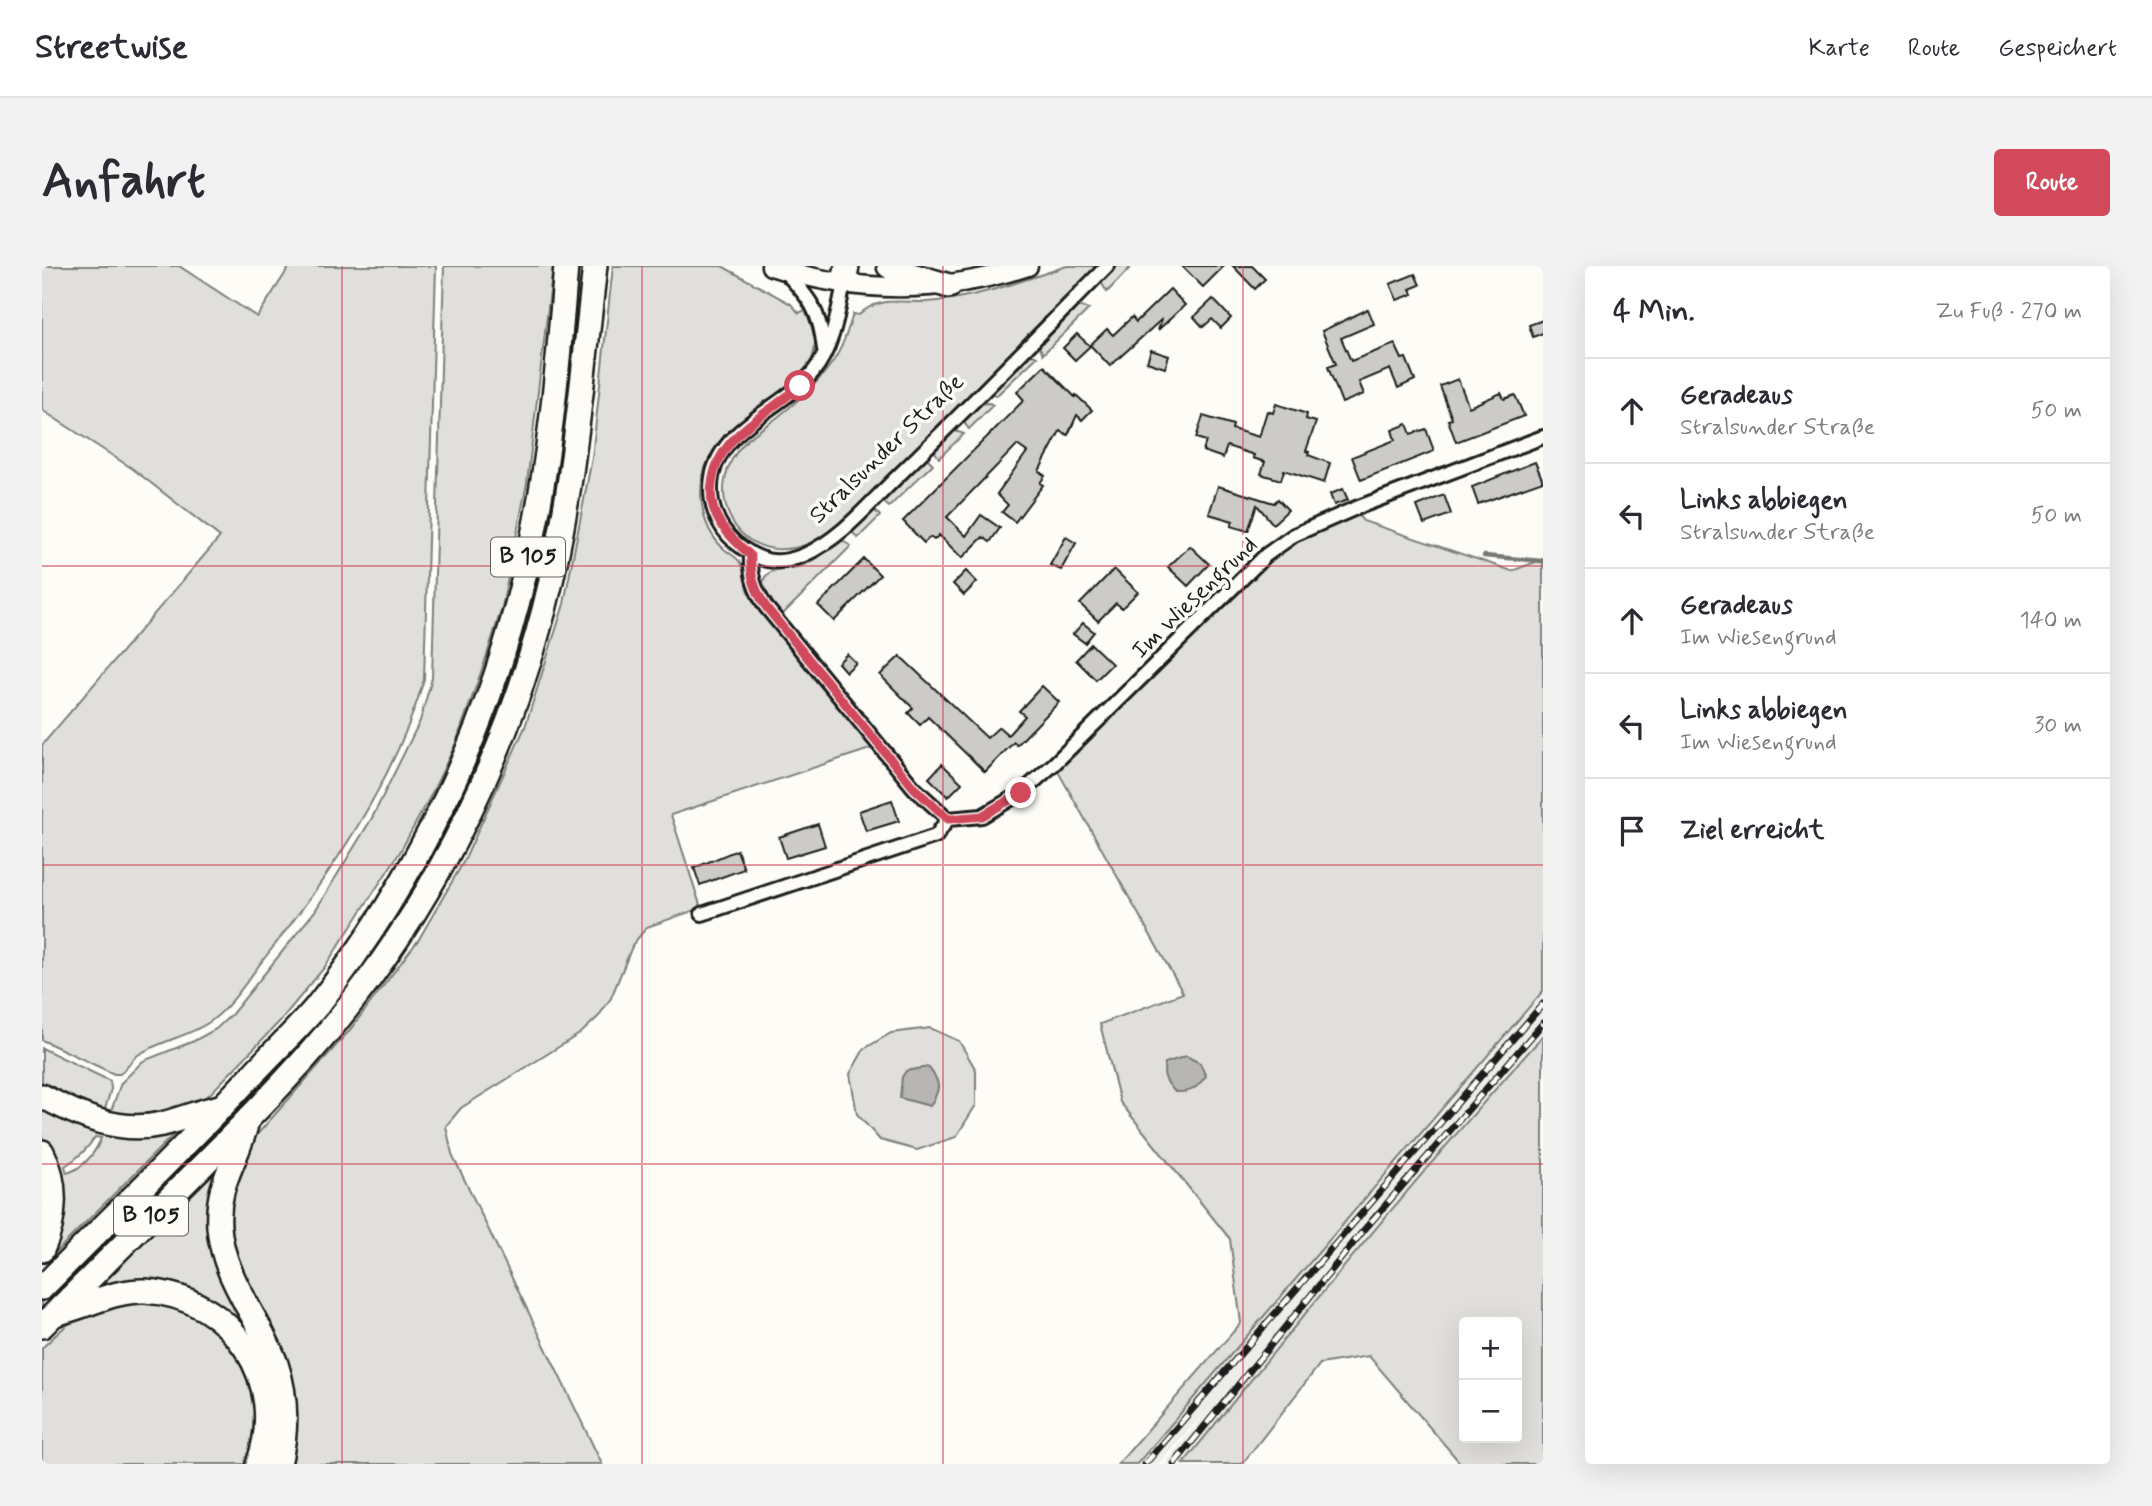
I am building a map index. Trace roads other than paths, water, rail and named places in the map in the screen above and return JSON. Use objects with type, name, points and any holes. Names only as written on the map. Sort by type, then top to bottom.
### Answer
[{"type":"highway","name":"B 105","points":[[42,1288],[223,1106],[316,1007],[371,930],[433,826],[471,745],[499,667],[526,568],[552,411],[566,266]]},
{"type":"highway","name":"B 105","points":[[48,1320],[302,1062],[380,964],[451,848],[502,739],[544,610],[560,540],[595,266]]},
{"type":"highway","points":[[889,266],[949,286]]},
{"type":"highway","points":[[42,1096],[97,1121],[136,1128],[161,1124],[223,1106]]},
{"type":"highway","points":[[248,1119],[241,1146],[224,1180],[219,1202],[219,1227],[222,1250],[229,1269],[275,1364],[282,1388],[286,1424],[279,1464]]},
{"type":"highway","points":[[42,1152],[49,1172],[53,1207],[42,1250]]},
{"type":"highway","points":[[48,1320],[97,1299],[119,1293],[145,1291],[185,1299],[210,1312],[238,1338],[251,1356],[262,1381],[267,1397],[267,1416],[263,1452],[258,1464]]},
{"type":"street","points":[[777,268],[846,274],[906,287],[949,286],[1028,266]]},
{"type":"street","name":"Stralsunder Straße","points":[[751,556],[775,562],[785,560],[802,556],[834,537],[1107,266]]},
{"type":"street","points":[[777,268],[807,296],[818,314],[824,353]]},
{"type":"street","points":[[702,914],[936,836],[948,819],[914,788],[766,607],[755,589],[751,574],[751,556],[719,525],[713,510],[710,493],[719,457],[729,442],[744,428],[800,386],[815,370],[834,326],[846,274]]},
{"type":"street","name":"Im Wiesengrund","points":[[948,819],[982,816],[1021,793],[1054,764],[1266,555],[1294,535],[1356,508],[1543,437]]},
{"type":"waterway","points":[[1484,556],[1543,561]]},
{"type":"railway","points":[[1145,1464],[1543,1004]]},
{"type":"railway","points":[[1174,1464],[1364,1230],[1543,1023]]}]
